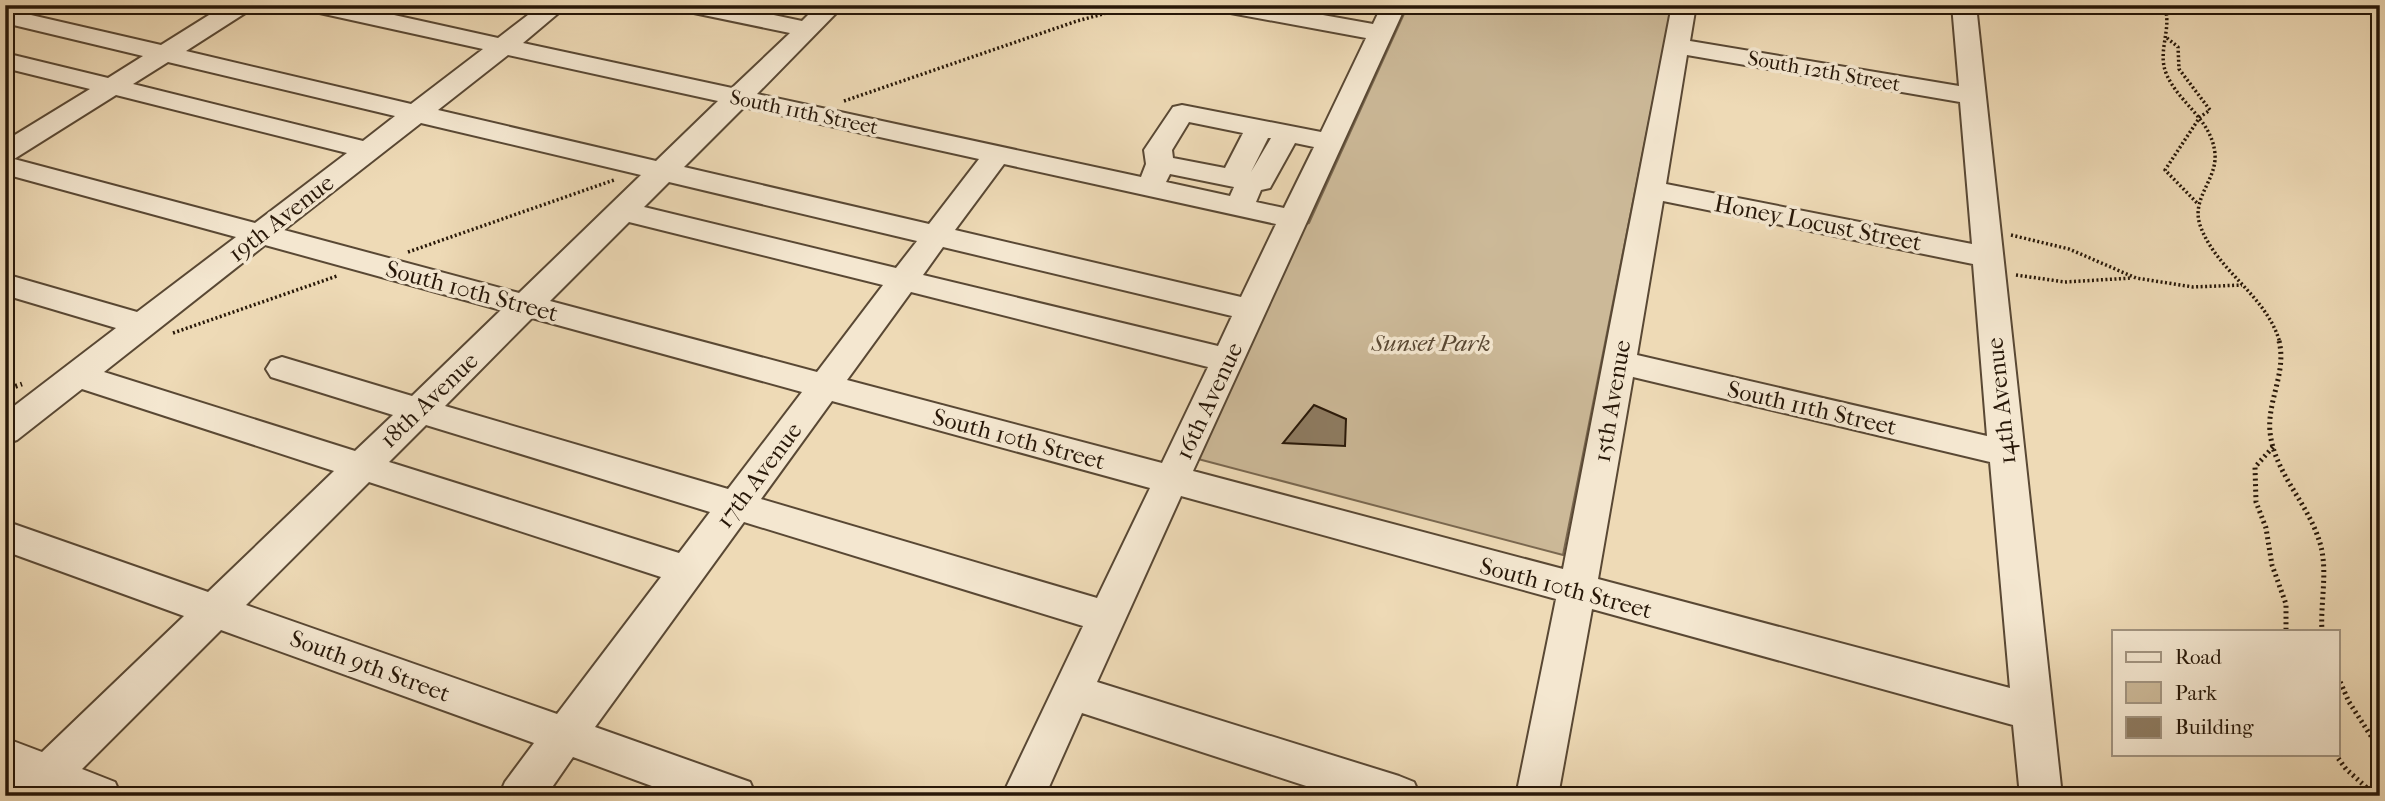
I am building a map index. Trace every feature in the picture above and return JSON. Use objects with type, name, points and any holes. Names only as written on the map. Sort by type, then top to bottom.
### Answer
[{"type":"street","points":[[5,153],[242,5]]},
{"type":"street","name":"South 11th Street","points":[[315,5],[997,154],[1155,176],[1239,207],[1294,219]]},
{"type":"street","name":"19th Avenue","points":[[5,431],[77,375],[154,330],[260,234],[556,5]]},
{"type":"street","points":[[689,5],[808,29]]},
{"type":"street","name":"18th Avenue","points":[[37,785],[622,211],[653,169],[738,97],[832,5]]},
{"type":"street","points":[[1225,5],[1388,19]]},
{"type":"street","name":"15th Avenue","points":[[1536,796],[1684,5]]},
{"type":"street","name":"14th Avenue","points":[[1964,5],[2041,796]]},
{"type":"street","points":[[5,16],[1251,310]]},
{"type":"street","name":"16th Avenue","points":[[1023,796],[1388,19]]},
{"type":"street","name":"South 12th Street","points":[[1676,46],[1971,96]]},
{"type":"street","points":[[5,60],[368,150]]},
{"type":"street","points":[[1155,176],[1158,150],[1182,113],[1205,145],[1249,181]]},
{"type":"street","points":[[1155,176],[1205,145],[1259,128],[1330,142]]},
{"type":"street","points":[[1239,207],[1249,181],[1259,128]]},
{"type":"street","points":[[1249,181],[1287,134]]},
{"type":"street","name":"17th Avenue","points":[[520,796],[997,154]]},
{"type":"street","name":"South 10th Street","points":[[5,165],[1576,591],[2033,712]]},
{"type":"street","name":"Honey Locust Street","points":[[1652,181],[1986,248]]},
{"type":"street","points":[[622,211],[1227,360]]},
{"type":"street","points":[[7,287],[154,330]]},
{"type":"street","name":"South 11th Street","points":[[1619,362],[2006,453]]},
{"type":"street","points":[[282,369],[1107,617]]},
{"type":"street","points":[[77,375],[688,571]]},
{"type":"street","name":"South 9th Street","points":[[5,537],[735,796]]},
{"type":"street","points":[[1072,692],[1399,796]]},
{"type":"street","points":[[5,757],[37,785],[100,796]]},
{"type":"path","points":[[809,113],[1077,21],[1136,5]]},
{"type":"path","points":[[2164,5],[2170,24],[2162,58],[2166,75],[2171,85],[2200,117],[2211,138],[2215,157],[2214,166],[2198,204],[2199,222],[2211,246],[2271,320],[2282,352],[2282,368],[2269,416],[2274,447],[2282,471],[2306,509],[2320,543],[2325,575],[2320,612],[2322,630]]},
{"type":"path","points":[[2167,38],[2178,47],[2179,69],[2210,110],[2200,117],[2165,170],[2198,204]]},
{"type":"path","points":[[154,330],[372,264],[653,169]]},
{"type":"path","points":[[1986,248],[2057,245],[2136,278]]},
{"type":"path","points":[[1986,248],[2065,282],[2136,278],[2193,287],[2243,285]]},
{"type":"path","points":[[5,390],[29,382]]},
{"type":"path","points":[[2274,447],[2255,467],[2256,502],[2266,528],[2272,565],[2286,604],[2286,630]]},
{"type":"path","points":[[2340,682],[2349,702],[2380,750]]},
{"type":"path","points":[[2336,756],[2346,769],[2376,796]]},
{"type":"green space","name":"Sunset Park","points":[[1408,5],[1672,5],[1563,555],[1183,455],[1288,232],[1309,223]]},
{"type":"building","points":[[1314,405],[1346,419],[1345,446],[1283,443]]}]
